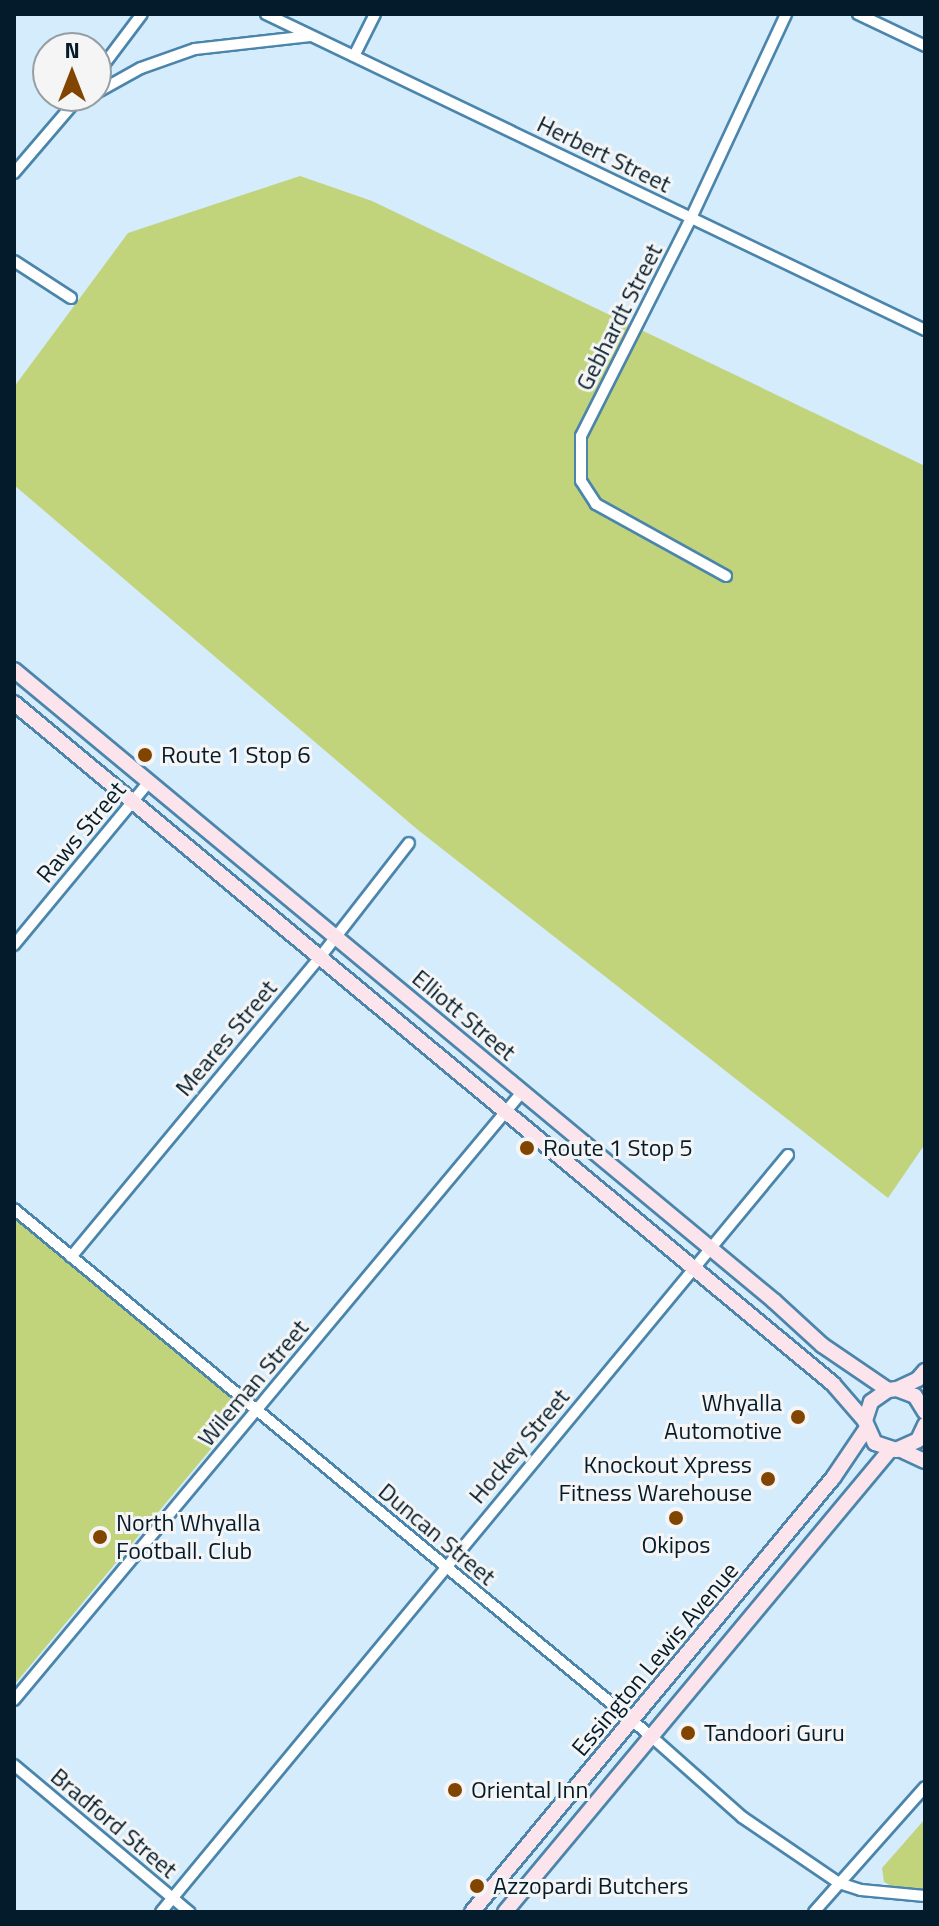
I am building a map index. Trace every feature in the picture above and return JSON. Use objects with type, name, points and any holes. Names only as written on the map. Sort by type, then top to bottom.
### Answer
[{"type":"main road","name":"Elliott Street","points":[[14,670],[710,1247],[822,1345],[892,1390],[915,1396],[925,1412]]},
{"type":"main road","name":"Elliott Street","points":[[14,703],[692,1270],[833,1384],[875,1443],[896,1450]]},
{"type":"main road","points":[[892,1390],[918,1379],[925,1371]]},
{"type":"main road","name":"Essington Lewis Avenue","points":[[472,1912],[833,1478],[865,1425],[871,1402],[892,1390]]},
{"type":"main road","name":"Essington Lewis Avenue","points":[[505,1912],[879,1459],[918,1440],[925,1425]]},
{"type":"main road","points":[[896,1450],[925,1461]]},
{"type":"street","points":[[112,54],[142,14]]},
{"type":"street","name":"Herbert Street","points":[[266,14],[925,330]]},
{"type":"street","points":[[354,56],[375,14]]},
{"type":"street","name":"Gebhardt Street","points":[[726,576],[596,504],[581,481],[581,436],[691,218],[786,14]]},
{"type":"street","points":[[858,14],[925,46]]},
{"type":"street","points":[[112,84],[141,68],[195,49],[311,36]]},
{"type":"street","points":[[14,173],[67,112]]},
{"type":"street","points":[[14,261],[71,298]]},
{"type":"street","name":"Raws Street","points":[[14,945],[149,782]]},
{"type":"street","name":"Meares Street","points":[[71,1257],[319,958],[409,843]]},
{"type":"street","name":"Wileman Street","points":[[14,1700],[522,1092]]},
{"type":"street","name":"Hockey Street","points":[[161,1912],[788,1155]]},
{"type":"street","name":"Duncan Street","points":[[14,1209],[652,1737],[742,1817],[839,1883]]},
{"type":"street","name":"Bradford Street","points":[[14,1765],[189,1912]]},
{"type":"street","points":[[814,1912],[925,1787]]},
{"type":"street","points":[[839,1883],[861,1890],[925,1896]]},
{"type":"green space","points":[[300,176],[372,201],[925,466],[925,1144],[888,1198],[418,830],[14,485],[14,387],[128,233]]},
{"type":"green space","points":[[14,1217],[245,1408],[14,1685]]},
{"type":"green space","points":[[925,1819],[925,1890],[884,1882],[882,1868]]},
{"type":"place","name":"Route 1 Stop 6","points":[[145,755]]},
{"type":"place","name":"Route 1 Stop 5","points":[[527,1148]]},
{"type":"place","name":"Whyalla Automotive","points":[[798,1417]]},
{"type":"place","name":"Knockout Xpress Fitness Warehouse","points":[[768,1479]]},
{"type":"place","name":"Okipos","points":[[676,1518]]},
{"type":"place","name":"North Whyalla Football. Club","points":[[100,1537]]},
{"type":"place","name":"Tandoori Guru","points":[[688,1733]]},
{"type":"place","name":"Oriental Inn","points":[[455,1790]]},
{"type":"place","name":"Azzopardi Butchers","points":[[477,1886]]}]
